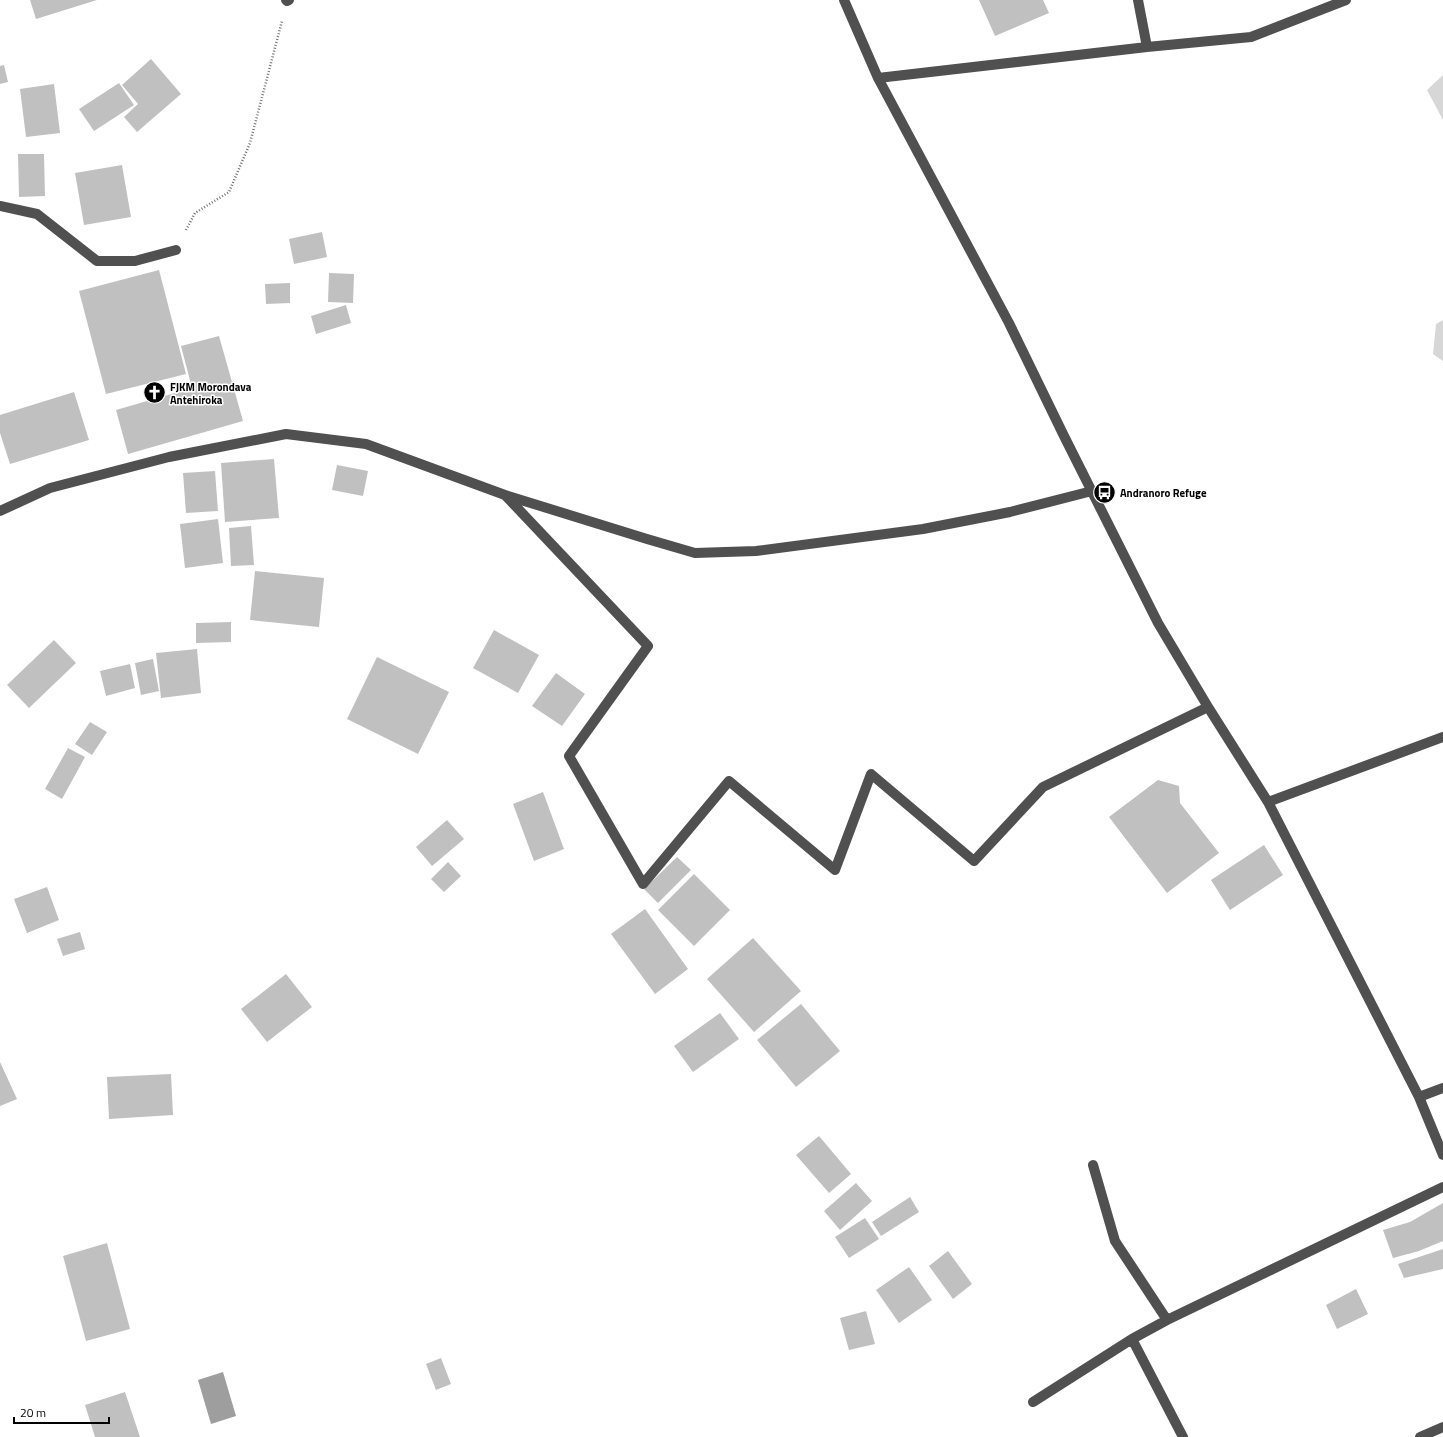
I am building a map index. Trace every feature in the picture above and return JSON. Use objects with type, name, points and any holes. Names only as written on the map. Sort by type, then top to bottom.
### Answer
[{"type":"street","points":[[844,0],[878,78],[1009,323],[1158,623],[1208,707],[1268,802],[1419,1097],[1443,1155]]},
{"type":"street","points":[[1138,0],[1147,47]]},
{"type":"street","points":[[878,78],[1147,47],[1251,37],[1346,0]]},
{"type":"street","points":[[0,206],[37,214],[97,261],[134,261],[176,250]]},
{"type":"street","points":[[0,511],[50,488],[169,457],[286,434],[366,444],[505,495],[695,553],[756,551],[923,529],[1010,512],[1092,491]]},
{"type":"street","points":[[505,495],[648,646],[569,756],[643,884],[729,781],[835,870],[871,774],[974,861],[1043,787],[1208,707]]},
{"type":"street","points":[[1268,802],[1443,737]]},
{"type":"street","points":[[1419,1097],[1443,1088]]},
{"type":"street","points":[[1093,1164],[1115,1241],[1168,1320]]},
{"type":"street","points":[[1033,1402],[1132,1339],[1168,1320],[1443,1187]]},
{"type":"street","points":[[1132,1339],[1183,1437]]},
{"type":"street","points":[[1420,1437],[1443,1427]]},
{"type":"path","points":[[176,250],[195,212],[229,192],[250,143],[287,0]]},
{"type":"shaded area","points":[[1443,75],[1443,120],[1427,90]]},
{"type":"shaded area","points":[[1443,320],[1443,361],[1433,354],[1436,324]]},
{"type":"shaded area","points":[[223,1372],[236,1416],[211,1424],[198,1380]]},
{"type":"building","points":[[30,0],[97,0],[36,19]]},
{"type":"building","points":[[979,0],[1043,0],[1049,13],[995,36]]},
{"type":"building","points":[[151,59],[181,94],[137,132],[124,117],[138,104],[122,85]]},
{"type":"building","points":[[4,65],[8,82],[0,84],[0,66]]},
{"type":"building","points":[[119,83],[134,105],[94,131],[79,109]]},
{"type":"building","points":[[54,84],[60,133],[26,137],[20,89]]},
{"type":"building","points":[[18,154],[44,154],[45,196],[19,197]]},
{"type":"building","points":[[122,165],[131,217],[84,225],[75,173]]},
{"type":"building","points":[[322,232],[327,257],[294,264],[289,239]]},
{"type":"building","points":[[159,270],[186,374],[106,394],[79,291]]},
{"type":"building","points":[[329,273],[354,274],[353,303],[328,302]]},
{"type":"building","points":[[290,283],[290,303],[266,304],[265,284]]},
{"type":"building","points":[[346,305],[351,323],[316,334],[311,316]]},
{"type":"building","points":[[219,336],[243,421],[128,454],[116,410],[192,388],[181,346]]},
{"type":"building","points":[[74,392],[89,440],[10,464],[0,433],[0,415]]},
{"type":"building","points":[[274,459],[279,518],[225,522],[221,463]]},
{"type":"building","points":[[337,465],[368,471],[363,496],[332,490]]},
{"type":"building","points":[[215,471],[218,511],[186,513],[183,473]]},
{"type":"building","points":[[218,519],[223,563],[185,568],[180,524]]},
{"type":"building","points":[[251,526],[254,565],[231,566],[229,528]]},
{"type":"building","points":[[255,571],[324,578],[319,627],[250,620]]},
{"type":"building","points":[[231,622],[231,642],[196,643],[196,623]]},
{"type":"building","points":[[494,630],[539,655],[518,693],[473,668]]},
{"type":"building","points":[[54,640],[76,663],[29,708],[7,685]]},
{"type":"building","points":[[197,649],[201,693],[161,698],[156,653]]},
{"type":"building","points":[[377,657],[449,692],[418,754],[347,719]]},
{"type":"building","points":[[153,659],[159,691],[141,695],[135,663]]},
{"type":"building","points":[[130,664],[135,688],[106,696],[100,671]]},
{"type":"building","points":[[556,673],[585,694],[562,726],[532,706]]},
{"type":"building","points":[[90,722],[107,732],[92,755],[75,744]]},
{"type":"building","points":[[68,748],[85,757],[62,799],[45,789]]},
{"type":"building","points":[[1158,780],[1179,786],[1180,803],[1219,853],[1167,893],[1109,817]]},
{"type":"building","points":[[543,792],[564,849],[534,861],[513,804]]},
{"type":"building","points":[[447,820],[464,839],[432,866],[416,847]]},
{"type":"building","points":[[1264,845],[1283,875],[1230,910],[1211,880]]},
{"type":"building","points":[[677,857],[691,870],[658,903],[644,889]]},
{"type":"building","points":[[448,862],[461,876],[444,892],[431,879]]},
{"type":"building","points":[[694,874],[730,910],[694,946],[658,910]]},
{"type":"building","points":[[47,887],[59,920],[27,933],[14,899]]},
{"type":"building","points":[[645,909],[688,969],[655,994],[611,934]]},
{"type":"building","points":[[80,932],[85,949],[63,956],[57,939]]},
{"type":"building","points":[[753,938],[801,991],[754,1032],[707,979]]},
{"type":"building","points":[[286,974],[312,1007],[267,1042],[241,1009]]},
{"type":"building","points":[[801,1004],[840,1051],[796,1087],[757,1040]]},
{"type":"building","points":[[720,1013],[739,1039],[693,1072],[674,1046]]},
{"type":"building","points":[[0,1062],[17,1099],[0,1106]]},
{"type":"building","points":[[171,1074],[173,1115],[109,1119],[107,1077]]},
{"type":"building","points":[[819,1136],[851,1174],[829,1193],[796,1155]]},
{"type":"building","points":[[856,1183],[872,1201],[840,1230],[824,1211]]},
{"type":"building","points":[[910,1197],[919,1212],[881,1236],[872,1222]]},
{"type":"building","points":[[1443,1203],[1443,1241],[1419,1251],[1393,1258],[1383,1230],[1410,1222]]},
{"type":"building","points":[[865,1218],[879,1239],[849,1258],[835,1237]]},
{"type":"building","points":[[107,1243],[130,1329],[86,1341],[63,1256]]},
{"type":"building","points":[[1443,1249],[1443,1269],[1404,1278],[1398,1264]]},
{"type":"building","points":[[948,1251],[972,1284],[953,1299],[929,1266]]},
{"type":"building","points":[[909,1267],[932,1300],[899,1323],[876,1290]]},
{"type":"building","points":[[1356,1289],[1368,1314],[1337,1329],[1326,1305]]},
{"type":"building","points":[[866,1311],[875,1344],[849,1350],[840,1318]]},
{"type":"building","points":[[441,1358],[451,1384],[436,1390],[426,1364]]},
{"type":"building","points":[[125,1392],[140,1437],[95,1437],[85,1405]]},
{"type":"place","name":"FJKM Morondava Antehiroka","points":[[155,393]]},
{"type":"place","name":"Andranoro Refuge","points":[[1104,493]]}]
